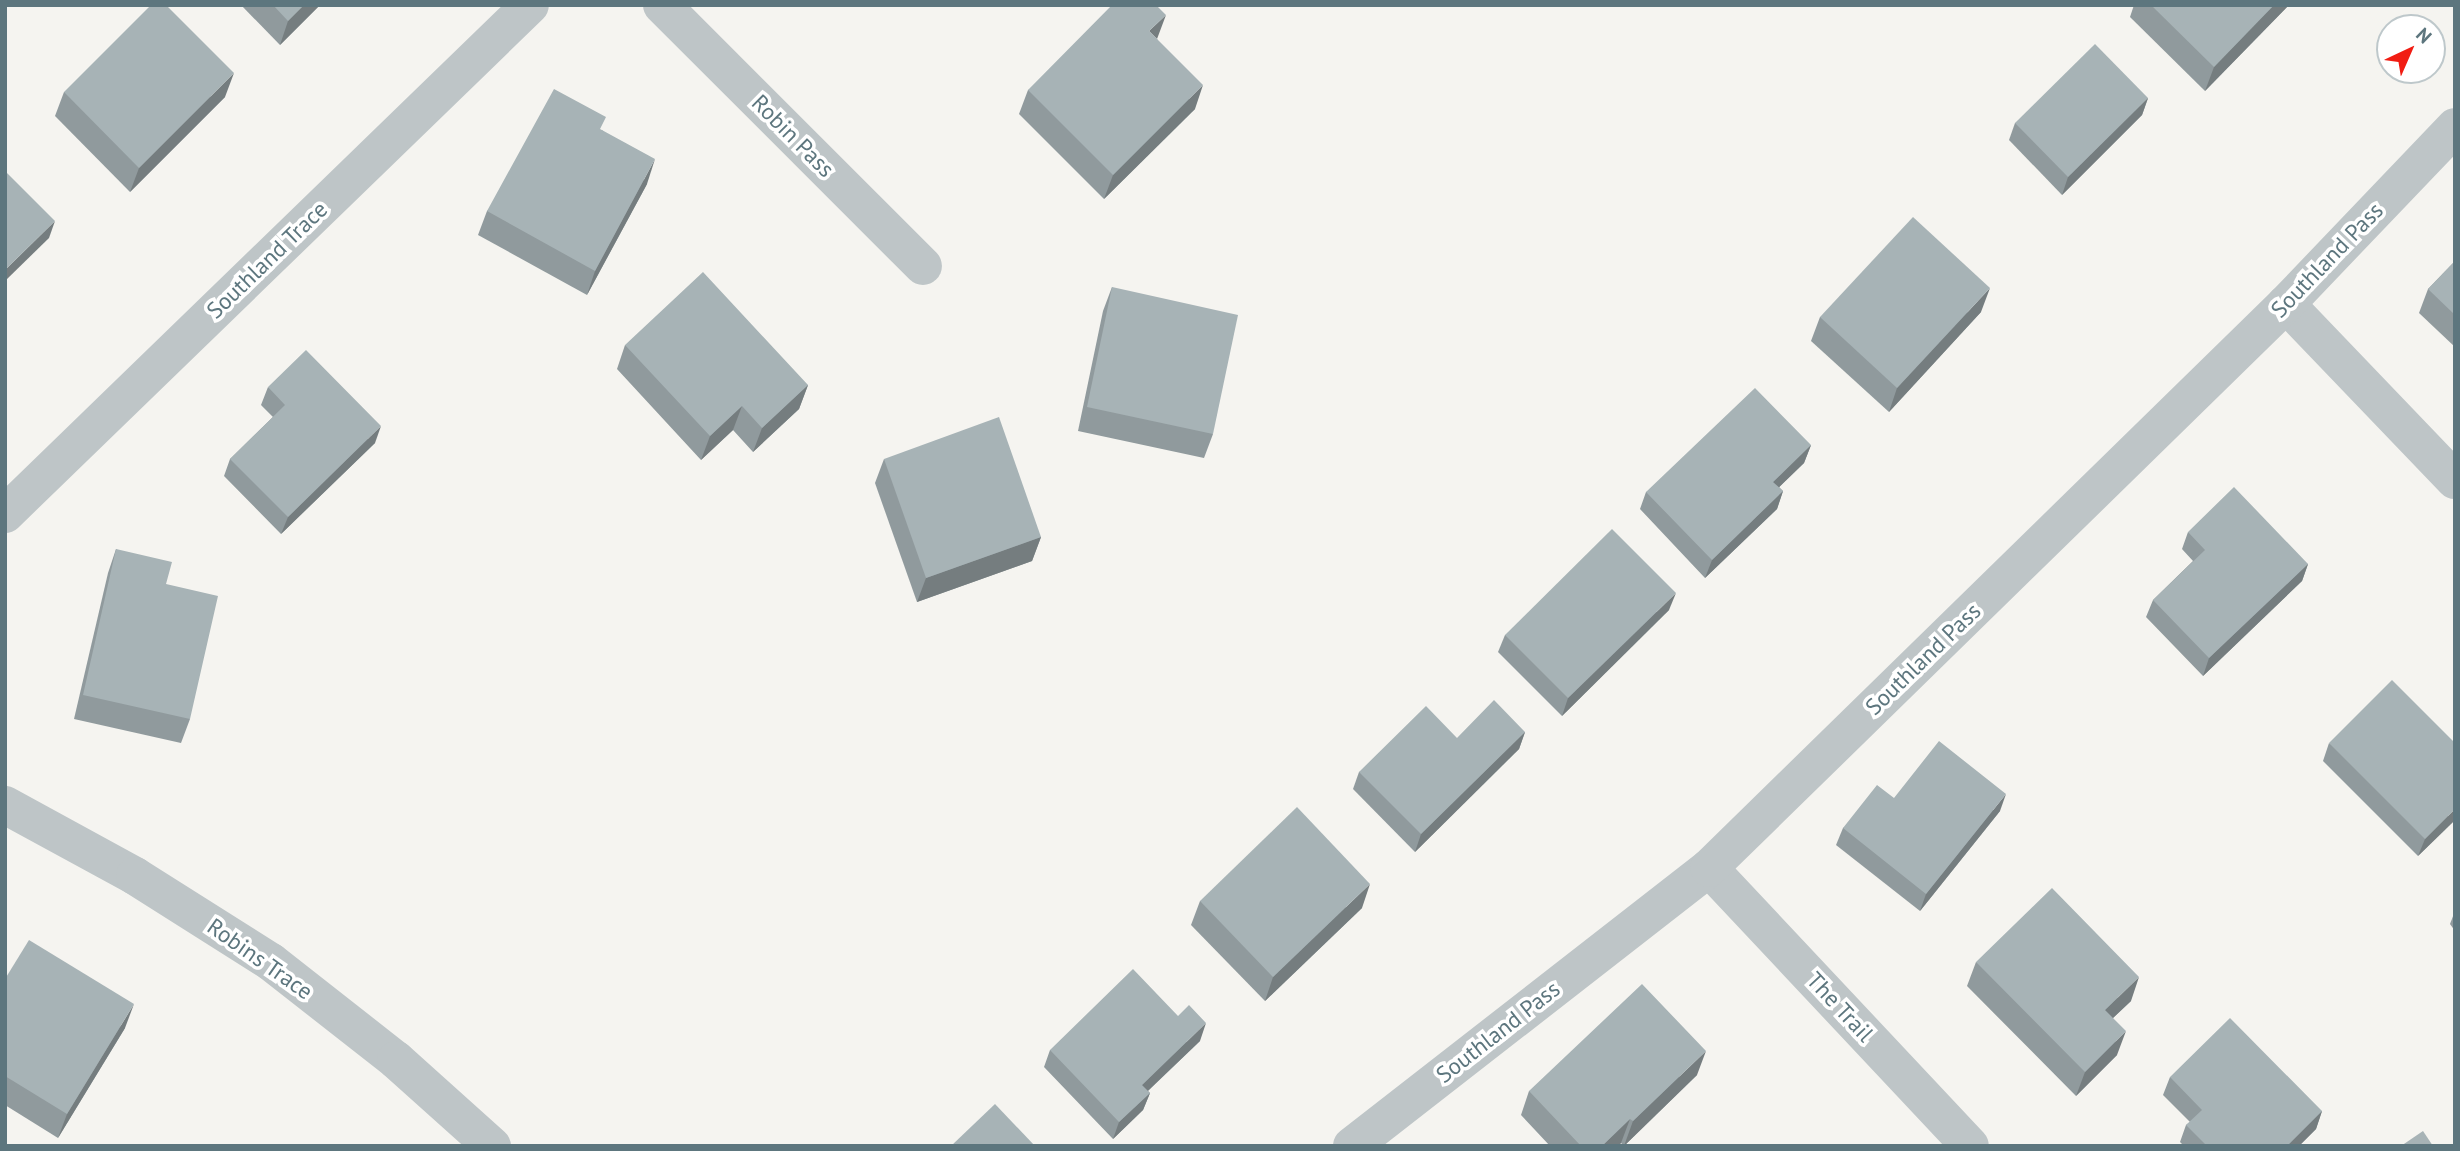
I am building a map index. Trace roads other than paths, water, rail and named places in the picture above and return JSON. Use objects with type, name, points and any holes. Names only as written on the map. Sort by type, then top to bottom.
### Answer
[{"type":"street","name":"Southland Trace","points":[[5,514],[530,5]]},
{"type":"street","name":"Robin Pass","points":[[662,5],[923,266]]},
{"type":"street","name":"Southland Pass","points":[[1352,1146],[1709,869],[2286,303],[2455,127]]},
{"type":"street","points":[[2286,303],[2455,480]]},
{"type":"street","name":"Robins Trace","points":[[5,805],[135,876],[271,962],[396,1060],[492,1146]]},
{"type":"street","name":"The Trail","points":[[1709,869],[1970,1146]]}]
